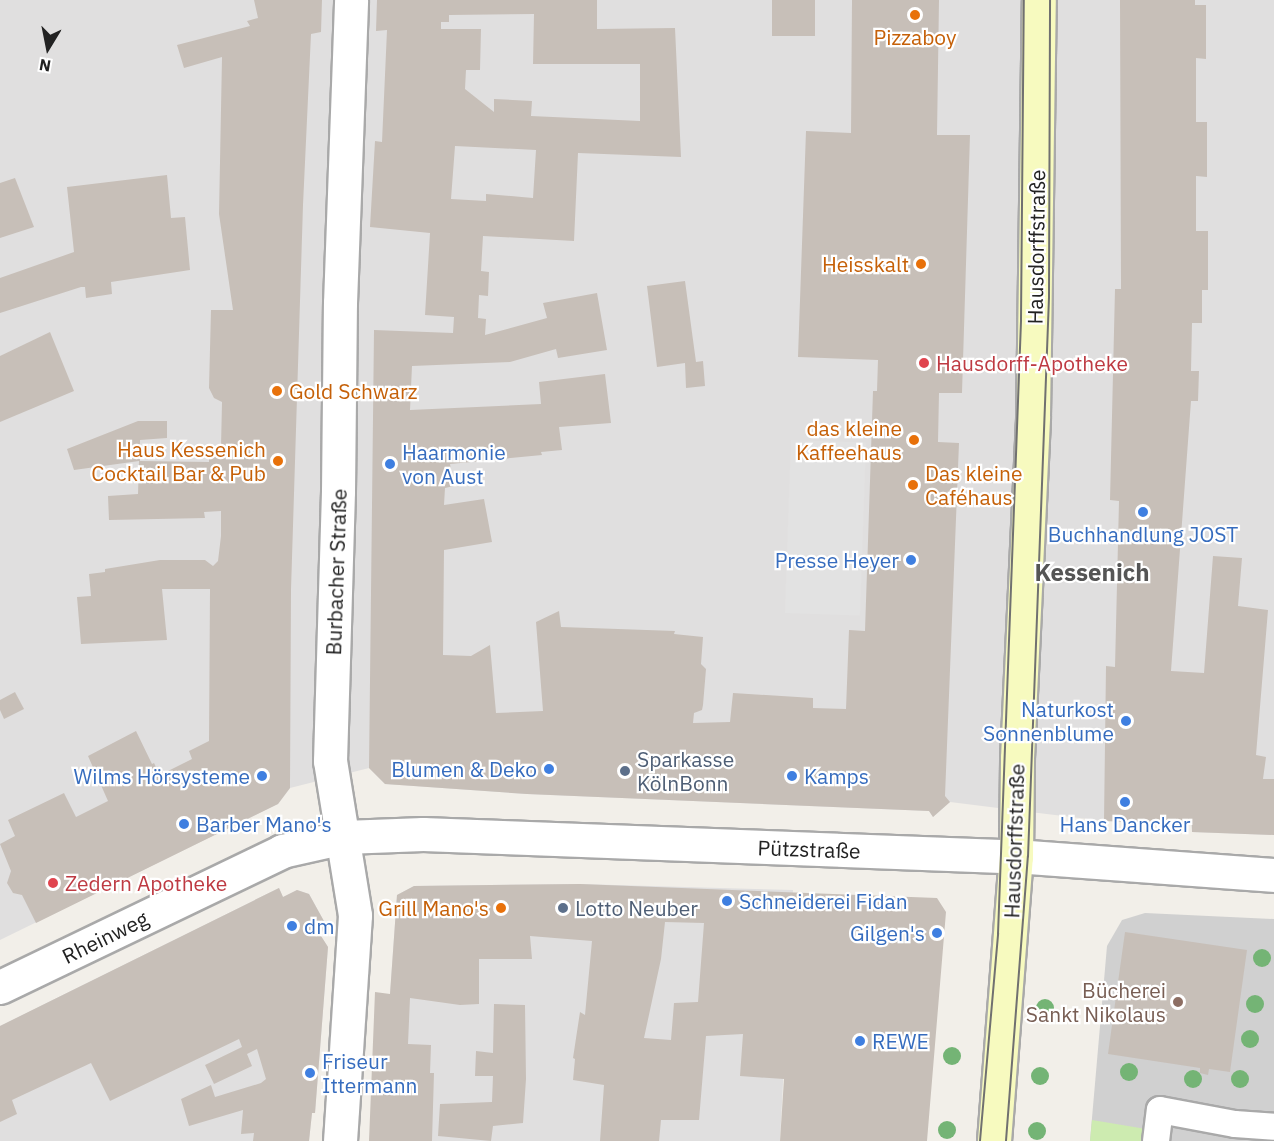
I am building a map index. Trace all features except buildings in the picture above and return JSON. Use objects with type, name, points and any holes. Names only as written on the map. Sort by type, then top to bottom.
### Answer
[{"type":"main road","name":"Hausdorffstraße","points":[[994,1141],[1016,857],[1017,758],[1033,416],[1039,0]]},
{"type":"street","name":"Burbacher Straße","points":[[340,1141],[355,915],[330,761],[338,491],[341,280],[351,0]]},
{"type":"street","name":"Pützstraße","points":[[344,837],[423,834],[1016,857],[1107,861],[1274,875]]},
{"type":"street","name":"Rheinweg","points":[[0,987],[282,851],[344,837]]},
{"type":"lane","points":[[1156,1141],[1160,1110],[1235,1124],[1274,1127]]},
{"type":"shaded area","points":[[0,0],[1274,0],[1274,835],[1192,832],[1191,824],[1104,821],[950,802],[933,817],[929,811],[527,794],[385,784],[369,768],[290,788],[278,804],[0,940]]},
{"type":"shaded area","points":[[791,440],[866,443],[860,616],[785,613]]},
{"type":"shaded area","points":[[580,884],[793,890],[780,1141],[369,1141],[390,994],[397,895],[414,886]]},
{"type":"shaded area","points":[[279,888],[283,897],[297,890],[309,894],[325,923],[321,936],[328,947],[315,1113],[312,1113],[309,1141],[0,1141],[0,1026]]},
{"type":"shaded area","points":[[1145,913],[1274,919],[1274,1141],[1090,1141],[1107,946],[1122,920]]},
{"type":"green space","points":[[1092,1120],[1146,1129],[1145,1141],[1090,1141]]},
{"type":"tram line","points":[[980,1141],[998,934],[1021,320],[1024,0]]},
{"type":"tram line","points":[[1006,1141],[1028,857],[1049,298],[1050,0]]},
{"type":"place","name":"Pizzaboy","points":[[915,15]]},
{"type":"place","name":"Heisskalt","points":[[921,264]]},
{"type":"place","name":"Hausdorff-Apotheke","points":[[924,363]]},
{"type":"place","name":"Gold Schwarz","points":[[277,391]]},
{"type":"place","name":"das kleine Kaffeehaus","points":[[914,440]]},
{"type":"place","name":"Haus Kessenich Cocktail Bar & Pub","points":[[278,461]]},
{"type":"place","name":"Haarmonie von Aust","points":[[390,464]]},
{"type":"place","name":"Das kleine Caféhaus","points":[[913,485]]},
{"type":"place","name":"Buchhandlung JOST","points":[[1143,512]]},
{"type":"place","name":"Presse Heyer","points":[[911,560]]},
{"type":"place","name":"Naturkost Sonnenblume","points":[[1126,721]]},
{"type":"place","name":"Blumen & Deko","points":[[549,769]]},
{"type":"place","name":"Sparkasse KölnBonn","points":[[625,771]]},
{"type":"place","name":"Wilms Hörsysteme","points":[[262,776]]},
{"type":"place","name":"Kamps","points":[[792,776]]},
{"type":"place","name":"Hans Dancker","points":[[1125,802]]},
{"type":"place","name":"Barber Mano's","points":[[184,824]]},
{"type":"place","name":"Zedern Apotheke","points":[[53,883]]},
{"type":"place","name":"Schneiderei Fidan","points":[[727,901]]},
{"type":"place","name":"Grill Mano's","points":[[501,908]]},
{"type":"place","name":"Lotto Neuber","points":[[563,908]]},
{"type":"place","name":"dm","points":[[292,926]]},
{"type":"place","name":"Gilgen's","points":[[937,933]]},
{"type":"place","name":"Bücherei Sankt Nikolaus","points":[[1178,1002]]},
{"type":"place","name":"REWE","points":[[860,1041]]},
{"type":"place","name":"Friseur Ittermann","points":[[310,1073]]},
{"type":"district","name":"Kessenich","points":[[1092,573]]}]
